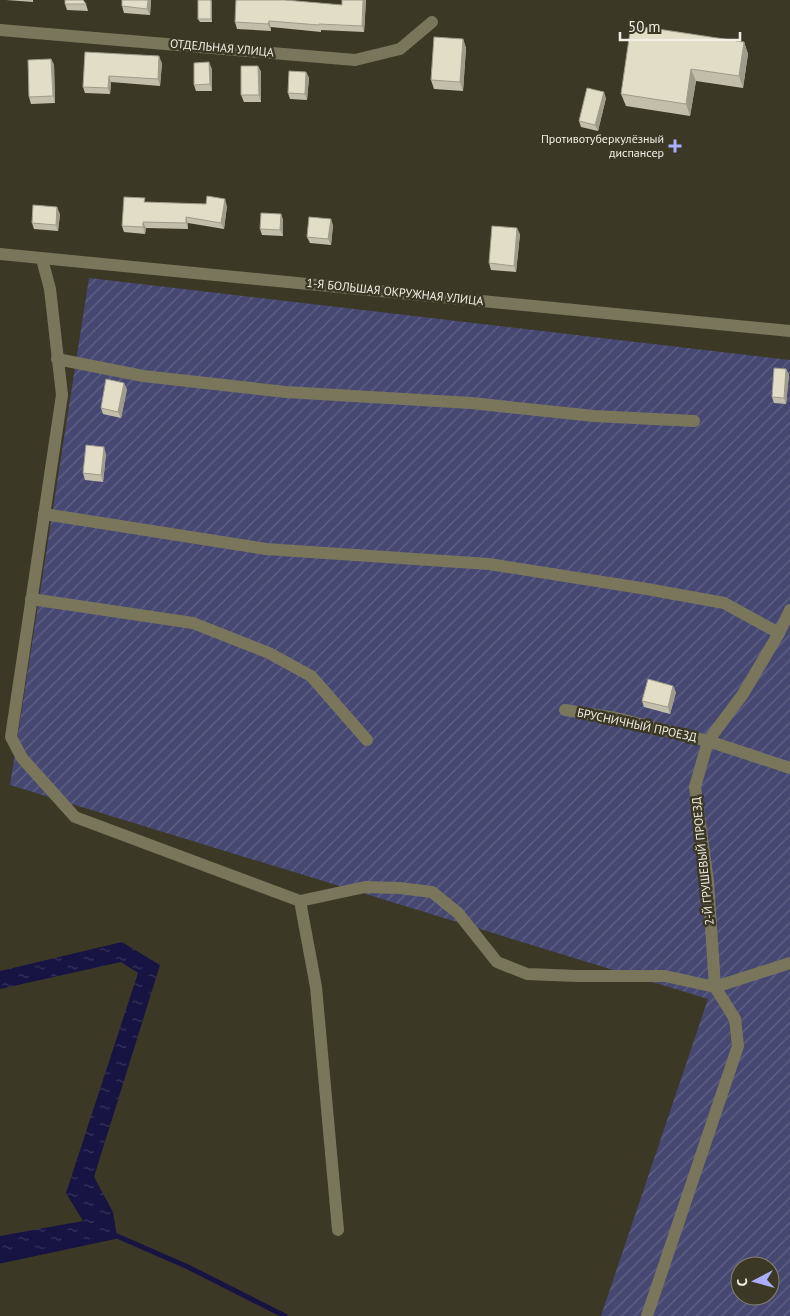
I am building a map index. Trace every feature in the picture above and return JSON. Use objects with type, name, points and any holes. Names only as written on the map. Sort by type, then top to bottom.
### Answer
[{"type":"street","name":"ОТДЕЛЬНАЯ УЛИЦА","points":[[0,30],[355,60],[400,49],[432,22]]},
{"type":"street","name":"1-Я БОЛЬШАЯ ОКРУЖНАЯ УЛИЦА","points":[[0,254],[790,331]]},
{"type":"street","points":[[42,259],[50,289],[62,395],[11,737],[22,758],[75,817],[300,900],[365,887],[399,888],[432,892],[458,914],[496,962],[527,974],[665,976],[715,987],[790,963]]},
{"type":"street","points":[[58,359],[143,376],[286,392],[471,403],[594,416],[694,421]]},
{"type":"street","points":[[44,514],[266,550],[489,564],[647,589],[724,603],[779,634]]},
{"type":"street","points":[[31,599],[193,623],[268,652],[311,676],[367,740]]},
{"type":"street","name":"2-Й ГРУШЕВЫЙ ПРОЕЗД","points":[[715,987],[708,881],[695,787],[708,740],[743,694],[779,634],[790,610]]},
{"type":"street","name":"БРУСНИЧНЫЙ ПРОЕЗД","points":[[565,710],[616,718],[708,740],[790,768]]},
{"type":"street","points":[[300,900],[316,988],[338,1230]]},
{"type":"street","points":[[647,1316],[738,1046],[735,1019],[715,987]]},
{"type":"shaded area","points":[[89,278],[790,360],[790,1316],[601,1316],[708,999],[10,785]]},
{"type":"water","points":[[122,942],[160,965],[94,1177],[113,1212],[117,1236],[0,1261],[0,1236],[83,1221],[66,1193],[138,973],[121,962],[0,989],[0,971]]},
{"type":"building","points":[[65,0],[83,0],[86,4],[65,4]]},
{"type":"building","points":[[122,0],[148,0],[147,9],[122,6]]},
{"type":"building","points":[[198,0],[211,0],[211,19],[198,19]]},
{"type":"building","points":[[236,0],[285,0],[342,5],[342,0],[363,0],[362,26],[269,21],[268,24],[235,22]]},
{"type":"building","points":[[631,25],[744,42],[739,76],[691,69],[686,104],[621,94]]},
{"type":"building","points":[[434,37],[463,39],[460,82],[431,80]]},
{"type":"building","points":[[85,52],[159,56],[158,79],[109,76],[108,88],[83,87]]},
{"type":"building","points":[[51,59],[53,96],[29,97],[28,60]]},
{"type":"building","points":[[209,62],[210,84],[194,85],[194,63]]},
{"type":"building","points":[[241,66],[258,66],[259,95],[241,95]]},
{"type":"building","points":[[289,71],[306,72],[305,94],[288,93]]},
{"type":"building","points":[[587,88],[604,92],[595,125],[579,121]]},
{"type":"building","points":[[207,196],[225,199],[221,223],[186,217],[186,223],[143,222],[143,227],[122,226],[124,197],[145,198],[144,202],[206,204]]},
{"type":"building","points":[[33,205],[57,207],[56,225],[32,223]]},
{"type":"building","points":[[261,213],[281,214],[280,230],[260,229]]},
{"type":"building","points":[[309,217],[331,219],[328,239],[307,237]]},
{"type":"building","points":[[492,226],[517,228],[514,266],[489,263]]},
{"type":"building","points":[[774,368],[786,369],[784,398],[772,397]]},
{"type":"building","points":[[106,379],[124,383],[118,412],[101,408]]},
{"type":"building","points":[[86,445],[104,447],[101,475],[83,473]]},
{"type":"building","points":[[648,679],[673,686],[668,707],[642,701]]},
{"type":"waterway","points":[[0,1261],[117,1236],[188,1267],[285,1316]]},
{"type":"place","name":"Противотуберкулёзный диспансер","points":[[675,146]]}]
